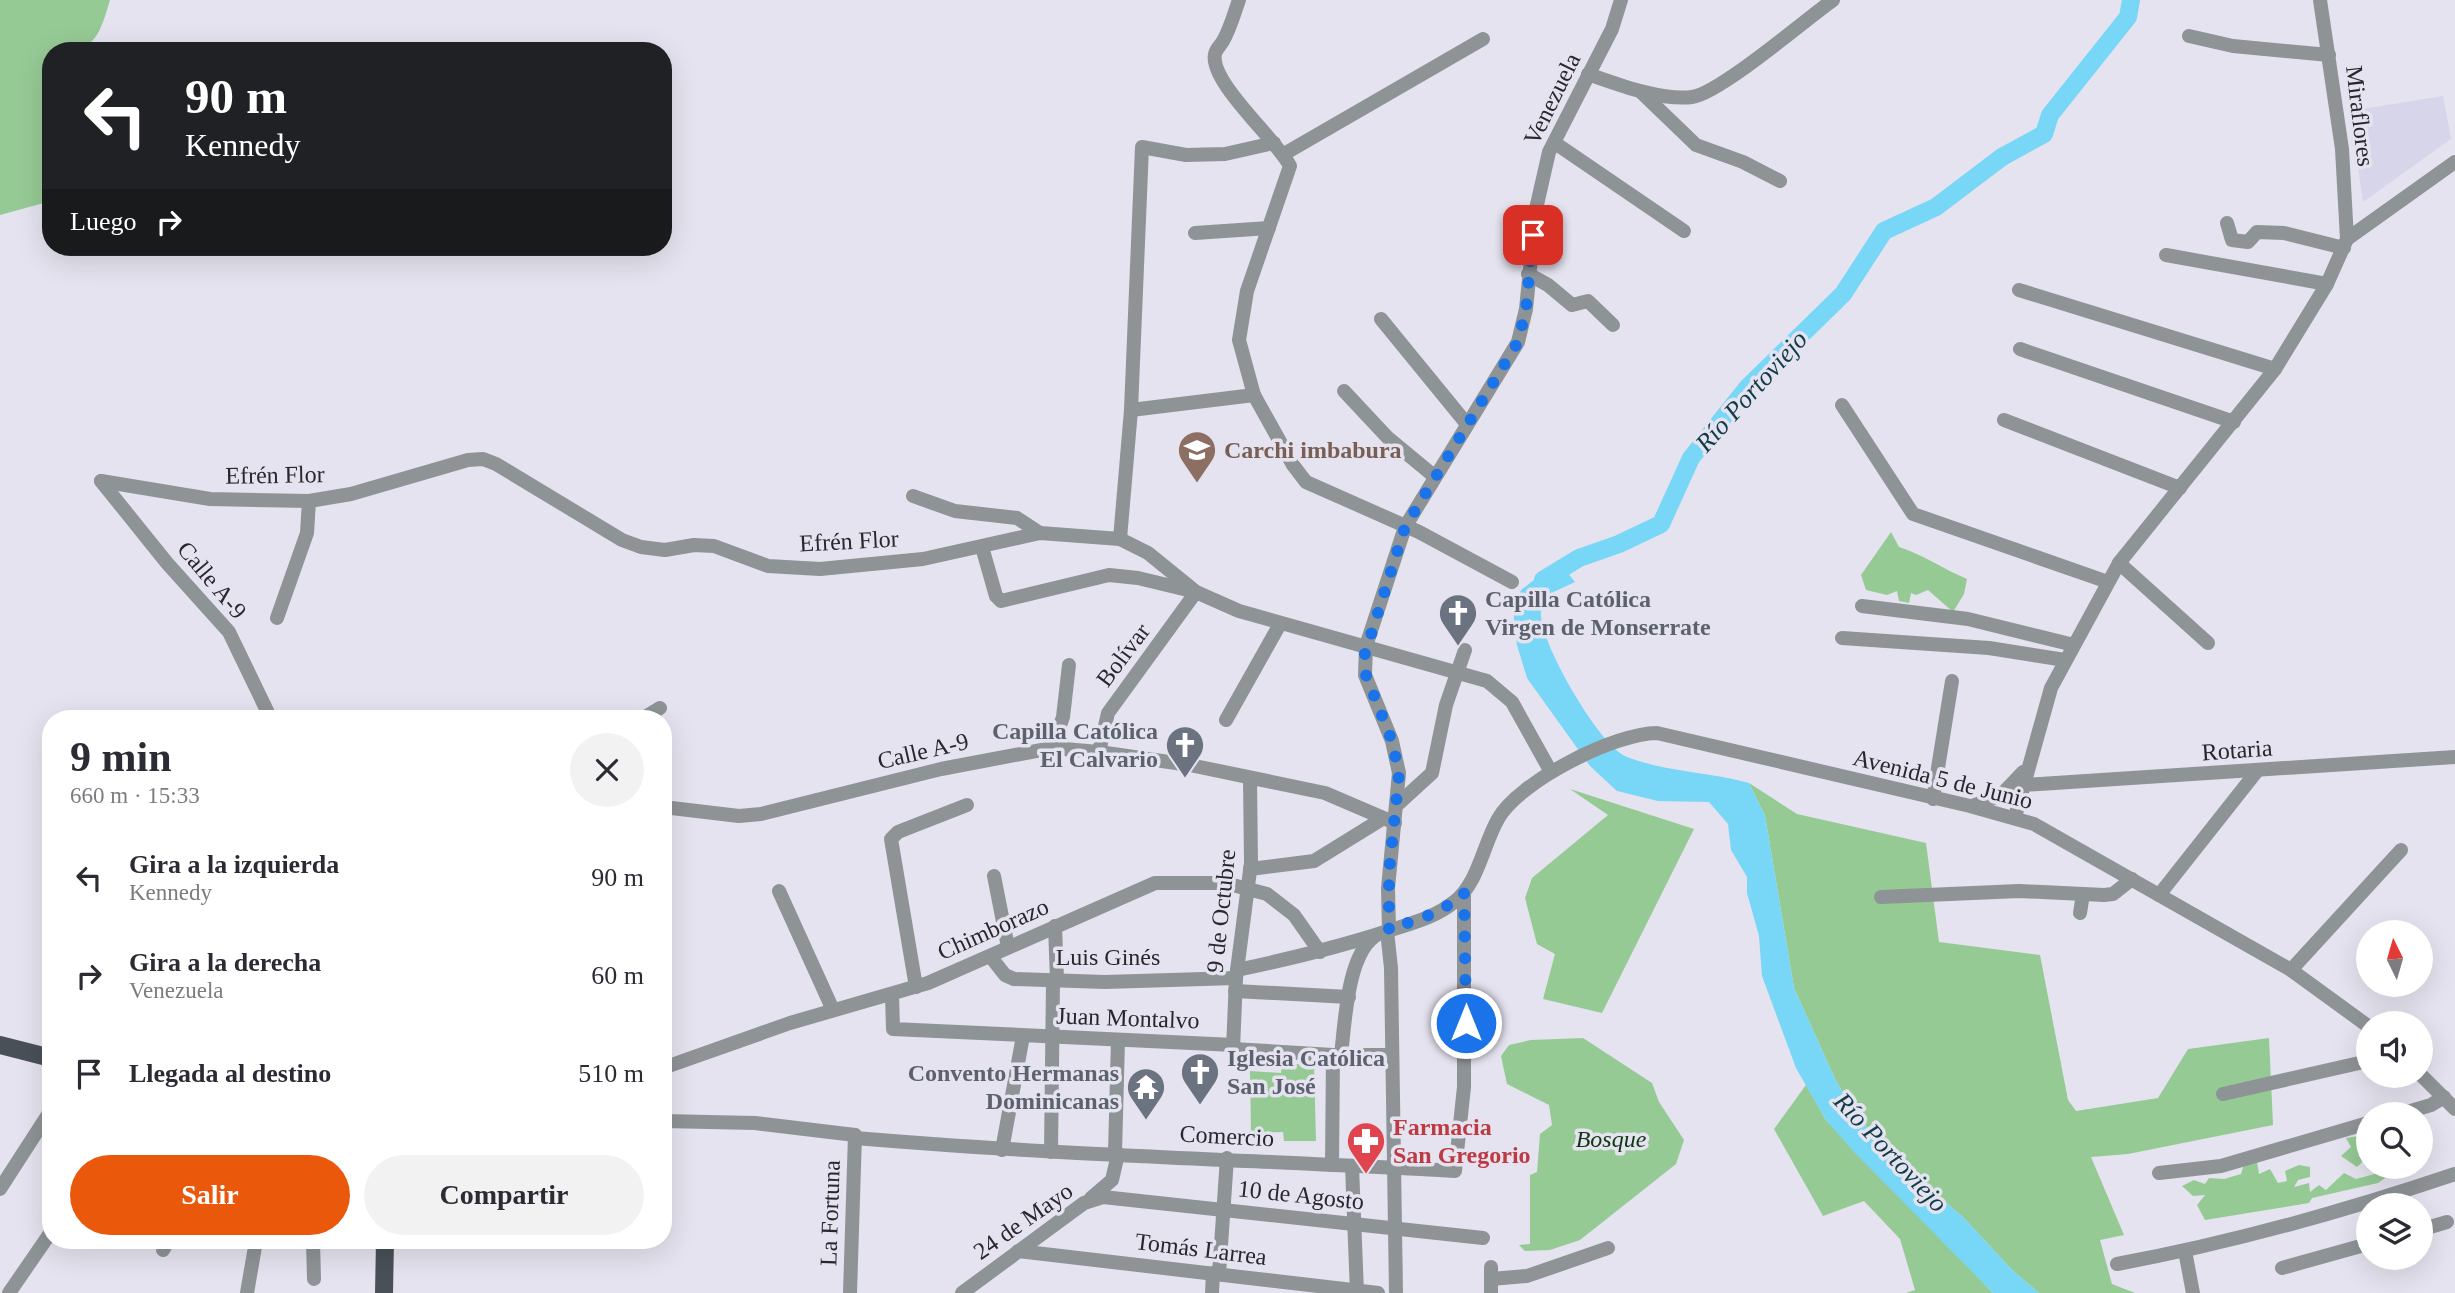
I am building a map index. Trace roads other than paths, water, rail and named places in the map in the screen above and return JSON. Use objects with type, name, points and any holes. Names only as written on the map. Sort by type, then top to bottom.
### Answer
[{"type":"main road","points":[[0,1045],[42,1056]]},
{"type":"main road","points":[[384,1293],[386,1249]]},
{"type":"street","points":[[1239,0],[1223,41],[1215,51],[1214,61],[1231,93],[1279,148],[1290,166],[1248,291],[1239,340],[1254,395],[1293,465],[1306,482],[1405,527],[1512,582]]},
{"type":"street","name":"Venezuela","points":[[1396,1293],[1391,968],[1385,932],[1388,888],[1383,822],[1398,804],[1398,761],[1366,675],[1366,646],[1405,527],[1466,423],[1518,342],[1526,309],[1536,209],[1549,152],[1612,29],[1620,0]]},
{"type":"street","points":[[1588,74],[1642,93],[1691,97],[1707,92],[1833,0]]},
{"type":"street","name":"Miraflores","points":[[2320,0],[2342,149],[2346,243]]},
{"type":"street","points":[[2189,36],[2233,46],[2329,55]]},
{"type":"street","points":[[1120,539],[1131,410],[1142,147],[1186,155],[1279,148],[1483,39]]},
{"type":"street","points":[[1642,93],[1696,145],[1744,162],[1780,181]]},
{"type":"street","points":[[1555,143],[1659,211],[1684,231]]},
{"type":"street","points":[[2015,817],[2046,702],[2065,660],[2119,563],[2275,369],[2327,284],[2346,243],[2455,162]]},
{"type":"street","points":[[2227,223],[2232,240],[2248,242],[2257,232],[2284,233],[2346,243]]},
{"type":"street","points":[[1195,233],[1269,228]]},
{"type":"street","points":[[2166,254],[2327,284]]},
{"type":"street","points":[[1528,274],[1548,285],[1572,305],[1588,301],[1613,325]]},
{"type":"street","points":[[2019,290],[2275,369]]},
{"type":"street","points":[[1381,319],[1466,423]]},
{"type":"street","points":[[2020,349],[2234,422]]},
{"type":"street","points":[[1344,391],[1388,438],[1434,476]]},
{"type":"street","points":[[1131,410],[1254,395]]},
{"type":"street","points":[[1842,405],[1913,514],[2108,582]]},
{"type":"street","points":[[2004,420],[2180,488]]},
{"type":"street","name":"Efrén Flor","points":[[101,481],[210,499],[309,501],[351,494],[455,463],[483,459],[517,476],[622,540],[641,547],[665,550],[694,545],[713,546],[768,566],[820,569],[923,559],[1040,533],[1120,539],[1148,553],[1196,592],[1239,611],[1487,681],[1505,693],[1555,771]]},
{"type":"street","name":"Calle A-9","points":[[101,481],[167,563],[229,632],[267,710]]},
{"type":"street","points":[[913,496],[955,511],[1017,518],[1040,533]]},
{"type":"street","points":[[277,618],[307,533],[309,501]]},
{"type":"street","points":[[982,547],[996,596],[1000,601],[1109,575],[1138,578],[1196,592]]},
{"type":"street","points":[[2119,563],[2208,643]]},
{"type":"street","name":"Bolívar","points":[[1099,752],[1108,713],[1196,592]]},
{"type":"street","points":[[1862,606],[1968,619],[2074,645]]},
{"type":"street","points":[[1226,720],[1280,624]]},
{"type":"street","points":[[1842,638],[1989,648],[2065,660]]},
{"type":"street","points":[[1398,804],[1432,773],[1446,705],[1465,650]]},
{"type":"street","points":[[1052,748],[1063,717],[1069,665]]},
{"type":"street","points":[[1933,799],[1952,681]]},
{"type":"street","name":"Avenida 5 de Junio","points":[[1464,893],[1507,803],[1522,789],[1624,739],[1657,733],[2015,817],[2059,837],[2291,970],[2356,1017]]},
{"type":"street","name":"Calle A-9","points":[[672,808],[739,816],[761,814],[941,769],[1052,748],[1190,765],[1325,793],[1364,810],[1383,822]]},
{"type":"street","name":"Rotaria","points":[[2023,785],[2455,757]]},
{"type":"street","points":[[1970,806],[2001,795],[2028,767]]},
{"type":"street","points":[[2159,895],[2257,771]]},
{"type":"street","name":"9 de Octubre","points":[[1233,1047],[1236,980],[1251,866],[1250,779]]},
{"type":"street","points":[[916,987],[891,839],[898,832],[967,805]]},
{"type":"street","points":[[1225,883],[1242,876],[1251,866],[1314,862],[1383,822]]},
{"type":"street","points":[[2291,970],[2401,850]]},
{"type":"street","points":[[994,876],[1008,947]]},
{"type":"street","points":[[1881,897],[2019,891],[2113,894],[2132,879]]},
{"type":"street","name":"Chimborazo","points":[[672,1065],[833,1010],[916,987],[1155,883],[1225,883],[1267,894],[1286,907],[1320,952]]},
{"type":"street","points":[[779,891],[833,1010]]},
{"type":"street","name":"Luis Ginés","points":[[989,956],[1011,979],[1236,980],[1385,932],[1440,911],[1464,893]]},
{"type":"street","name":"Comercio","points":[[672,1121],[755,1123],[855,1135],[855,1138],[1002,1150],[1227,1158],[1455,1171],[1464,1087],[1464,893]]},
{"type":"street","points":[[2080,913],[2083,894]]},
{"type":"street","points":[[1052,1152],[1055,926]]},
{"type":"street","points":[[1332,1165],[1337,1055],[1349,997],[1360,954],[1385,932]]},
{"type":"street","points":[[1236,980],[1349,997]]},
{"type":"street","name":"Juan Montalvo","points":[[892,994],[893,1029],[1118,1040],[1337,1055],[1392,1055]]},
{"type":"street","points":[[1002,1150],[1023,1036]]},
{"type":"street","points":[[1116,1198],[1118,1040]]},
{"type":"street","points":[[2223,1094],[2356,1064]]},
{"type":"street","points":[[2433,1086],[2455,1109]]},
{"type":"street","points":[[2433,1104],[2444,1097]]},
{"type":"street","points":[[0,1189],[42,1124]]},
{"type":"street","points":[[2159,1173],[2221,1166],[2356,1127]]},
{"type":"street","name":"La Fortuna","points":[[850,1293],[855,1138]]},
{"type":"street","points":[[1084,1203],[1112,1180],[1116,1154]]},
{"type":"street","points":[[1212,1293],[1224,1211],[1227,1158]]},
{"type":"street","points":[[1352,1166],[1357,1292]]},
{"type":"street","points":[[2413,1193],[2455,1174]]},
{"type":"street","name":"24 de Mayo","points":[[962,1293],[1084,1203],[1098,1197],[1116,1198]]},
{"type":"street","name":"10 de Agosto","points":[[1116,1198],[1483,1238]]},
{"type":"street","points":[[2117,1264],[2185,1251],[2356,1210]]},
{"type":"street","points":[[2433,1226],[2447,1222]]},
{"type":"street","points":[[1034,1240],[1046,1254]]},
{"type":"street","points":[[9,1293],[42,1245]]},
{"type":"street","points":[[2282,1268],[2356,1247]]},
{"type":"street","points":[[1491,1280],[1527,1276],[1608,1248]]},
{"type":"street","points":[[247,1293],[255,1249]]},
{"type":"street","points":[[313,1249],[314,1279]]},
{"type":"street","name":"Tomás Larrea","points":[[1018,1251],[1378,1293]]},
{"type":"street","points":[[2185,1251],[2193,1293]]},
{"type":"water","points":[[1558,561],[1575,582],[1545,596],[1541,617],[1551,650],[1588,716],[1602,735],[1627,757],[1657,766],[1749,783],[1765,816],[1794,988],[1835,1079],[1855,1114],[1905,1168],[1963,1217],[2012,1270],[2039,1293],[1993,1293],[1826,1120],[1796,1068],[1762,976],[1759,936],[1747,893],[1747,877],[1731,850],[1728,824],[1709,802],[1658,801],[1617,791],[1590,766],[1527,678],[1517,645],[1513,610],[1521,590]]},
{"type":"waterway","name":"Río Portoviejo","points":[[1543,580],[1579,558],[1619,544],[1661,524],[1691,458],[1747,388],[1843,294],[1884,231],[1936,207],[2002,157],[2044,134],[2050,115],[2128,17],[2131,0]]},
{"type":"place","name":"Carchi imbabura","points":[[1197,484]]},
{"type":"place","name":"Capilla Católica Virgen de Monserrate","points":[[1458,647]]},
{"type":"place","name":"Capilla Católica El Calvario","points":[[1185,779]]},
{"type":"place","name":"Iglesia Católica San José","points":[[1200,1106]]},
{"type":"place","name":"Convento Hermanas Dominicanas","points":[[1146,1121]]},
{"type":"place","name":"Farmacia San Gregorio","points":[[1366,1175]]},
{"type":"park label","name":"Bosque","points":[[1611,1139]]}]
